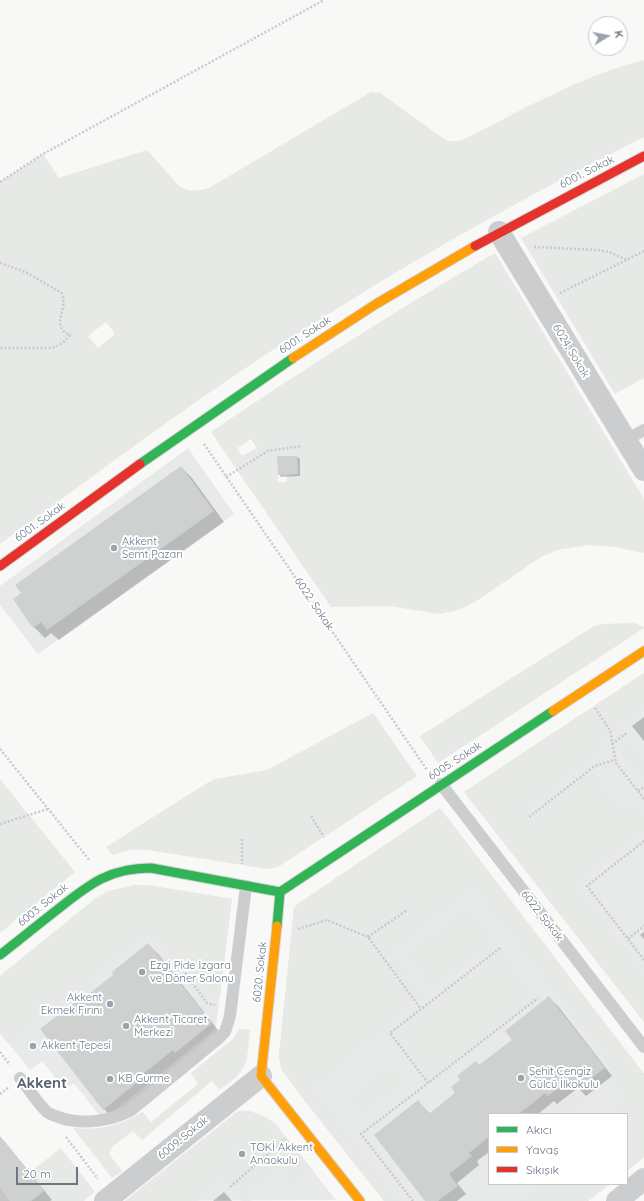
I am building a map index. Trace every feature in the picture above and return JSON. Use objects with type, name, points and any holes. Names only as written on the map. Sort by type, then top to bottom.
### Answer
[{"type":"street","name":"6001. Sokak","points":[[0,566],[191,426],[353,319],[419,278],[499,232],[644,156]]},
{"type":"street","name":"6024. Sokak","points":[[499,232],[635,435],[644,470]]},
{"type":"street","name":"6005. Sokak","points":[[280,892],[644,651]]},
{"type":"street","name":"6003. Sokak","points":[[0,955],[87,886],[103,877],[120,871],[142,868],[246,886]]},
{"type":"street","points":[[246,886],[280,892]]},
{"type":"street","name":"6020. Sokak","points":[[261,1076],[280,892]]},
{"type":"street","points":[[261,1076],[360,1201]]},
{"type":"street","name":"6009. Sokak","points":[[105,1201],[261,1076]]},
{"type":"street","points":[[617,1201],[644,1179]]},
{"type":"lane","name":"6022. Sokak","points":[[441,784],[644,1047]]},
{"type":"lane","points":[[20,1078],[48,1112],[67,1119],[82,1122],[103,1120],[122,1115],[134,1108],[225,1032],[230,1016],[246,886]]},
{"type":"path","points":[[0,182],[43,154],[324,0]]},
{"type":"path","points":[[532,247],[598,250],[609,252],[627,260]]},
{"type":"path","points":[[556,296],[644,251]]},
{"type":"path","points":[[0,263],[25,272],[62,293],[64,304],[60,319],[60,328],[63,332],[70,335],[63,343],[51,348],[0,348]]},
{"type":"path","name":"6022. Sokak","points":[[200,439],[427,770]]},
{"type":"path","points":[[226,477],[268,451],[301,446]]},
{"type":"path","points":[[594,706],[610,730],[614,760],[644,799]]},
{"type":"path","points":[[612,744],[628,732]]},
{"type":"path","points":[[0,749],[92,863]]},
{"type":"path","points":[[529,817],[594,766],[614,760]]},
{"type":"path","points":[[638,791],[644,786]]},
{"type":"path","points":[[0,824],[48,809]]},
{"type":"path","points":[[311,816],[324,837]]},
{"type":"path","points":[[242,839],[242,865]]},
{"type":"path","points":[[644,841],[587,886],[644,960]]},
{"type":"path","points":[[368,937],[407,910]]},
{"type":"path","points":[[291,928],[301,928],[327,920],[368,937],[421,1009]]},
{"type":"path","points":[[628,938],[644,926]]},
{"type":"path","points":[[428,1083],[390,1033],[500,948]]},
{"type":"path","points":[[185,973],[207,1003],[219,1006]]},
{"type":"path","points":[[413,1201],[361,1134],[538,998]]},
{"type":"path","points":[[48,1112],[99,1180]]},
{"type":"path","points":[[230,1187],[286,1137]]},
{"type":"shaded area","points":[[644,60],[644,137],[495,215],[350,300],[191,405],[0,544],[0,182],[43,154],[59,178],[147,150],[180,187],[190,190],[202,190],[209,188],[371,92],[380,93],[447,141],[460,141],[573,85],[620,67]],"holes":[[[106,322],[115,334],[98,348],[88,336]]]},
{"type":"shaded area","points":[[644,174],[644,378],[615,394],[521,238]]},
{"type":"shaded area","points":[[495,253],[644,499],[644,553],[614,547],[589,545],[557,550],[541,557],[478,600],[459,610],[439,614],[390,606],[331,607],[211,432],[352,340]],"holes":[[[251,439],[257,448],[242,456],[237,448]],[[285,456],[297,456],[298,474],[287,474],[287,482],[278,482],[278,470],[286,470]]]},
{"type":"shaded area","name":"Akkent Semt Pazarı","points":[[188,448],[234,514],[38,654],[0,605],[0,586]]},
{"type":"shaded area","points":[[634,623],[644,628],[438,763],[420,736],[594,626],[602,624]]},
{"type":"shaded area","points":[[644,673],[644,1022],[464,792]]},
{"type":"shaded area","points":[[644,673],[644,708],[604,740],[606,755],[591,760],[525,812],[531,819],[593,771],[620,807],[640,808],[644,811],[644,832],[577,884],[644,971],[644,1022],[464,792]]},
{"type":"shaded area","points":[[373,713],[417,776],[278,867],[267,869],[148,850],[129,850],[112,855],[106,847],[207,783],[215,779],[267,770]]},
{"type":"shaded area","points":[[630,741],[644,759],[644,776],[640,780],[624,760],[621,748]]},
{"type":"shaded area","points":[[0,779],[75,872],[0,933]]},
{"type":"shaded area","points":[[440,808],[644,1074],[644,1157],[628,1170],[628,1113],[488,1113],[488,1185],[609,1185],[588,1201],[384,1201],[300,1095],[281,1068],[279,1056],[294,908],[299,903]]},
{"type":"shaded area","points":[[440,808],[644,1074],[644,1157],[628,1170],[628,1113],[604,1113],[622,1099],[610,1083],[571,1113],[547,1113],[544,1109],[569,1089],[577,1098],[614,1069],[473,890],[394,953],[426,996],[315,1088],[400,1201],[384,1201],[281,1068],[279,1056],[294,908],[299,903]]},
{"type":"shaded area","points":[[135,885],[147,885],[232,899],[216,1025],[215,1029],[211,1033],[103,1120],[74,1083],[65,1090],[42,1061],[30,1070],[0,1033],[0,976],[96,898],[109,891]]},
{"type":"shaded area","points":[[135,885],[147,885],[232,899],[220,995],[211,992],[186,959],[176,966],[150,933],[8,1044],[0,1033],[0,976],[96,898],[109,891]]},
{"type":"shaded area","points":[[468,906],[496,943],[431,991],[404,954]]},
{"type":"shaded area","points":[[500,948],[538,998],[428,1083],[390,1033]]},
{"type":"shaded area","points":[[239,1029],[250,1030],[247,1059],[240,1073],[219,1090],[212,1081],[142,1140],[133,1131],[113,1146],[109,1154],[122,1171],[112,1178],[73,1128],[91,1129],[118,1124],[143,1112],[151,1122],[198,1084],[191,1073],[233,1039]]},
{"type":"shaded area","points":[[392,1062],[407,1083],[363,1116],[348,1096]]},
{"type":"shaded area","name":"TOKİ Akkent Anaokulu","points":[[238,1111],[249,1111],[275,1123],[336,1200],[125,1201]]},
{"type":"shaded area","name":"TOKİ Akkent Anaokulu","points":[[238,1111],[248,1111],[258,1114],[274,1123],[314,1171],[293,1187],[280,1169],[246,1195],[251,1201],[241,1201],[224,1180],[198,1201],[125,1201]]},
{"type":"shaded area","points":[[61,1148],[95,1192],[84,1201],[31,1201],[44,1191],[29,1173]]},
{"type":"shaded area","points":[[541,1185],[609,1185],[588,1201],[520,1201]]},
{"type":"building","points":[[277,456],[297,456],[298,474],[278,475]]},
{"type":"building","name":"Akkent Semt Pazarı","points":[[181,466],[214,511],[47,630],[41,622],[33,628],[13,599],[21,593],[15,585]]},
{"type":"building","name":"Akkent Ticaret Merkezi","points":[[148,943],[212,1023],[175,1053],[173,1050],[138,1078],[140,1080],[103,1110],[40,1029],[77,1000],[79,1002],[113,975],[112,972]]},
{"type":"building","points":[[549,996],[605,1068],[577,1089],[570,1079],[548,1096],[545,1093],[520,1113],[488,1113],[488,1138],[469,1153],[472,1156],[449,1174],[458,1186],[438,1201],[425,1201],[374,1135],[418,1100],[429,1114],[455,1093],[451,1087],[460,1080],[457,1076],[476,1061],[479,1065],[512,1040],[505,1031]]},
{"type":"building","points":[[0,1136],[44,1191],[31,1201],[10,1201],[0,1188]]},
{"type":"traffic: fast","points":[[140,464],[293,358]]},
{"type":"traffic: fast","points":[[280,892],[553,711]]},
{"type":"traffic: fast","points":[[0,955],[87,887],[109,875],[135,869],[151,868],[280,892],[277,926]]},
{"type":"traffic: slow","points":[[293,358],[376,304],[475,246]]},
{"type":"traffic: slow","points":[[553,711],[644,651]]},
{"type":"traffic: slow","points":[[277,926],[261,1076],[360,1201]]},
{"type":"traffic: jam","points":[[475,246],[644,156]]},
{"type":"traffic: jam","points":[[0,566],[140,464]]},
{"type":"place","name":"Akkent Semt Pazarı","points":[[114,548]]},
{"type":"place","name":"Ezgi Pide Izgara ve Döner Salonu","points":[[142,972]]},
{"type":"place","name":"Akkent Ekmek Fırını","points":[[110,1004]]},
{"type":"place","name":"Akkent Ticaret Merkezi","points":[[126,1026]]},
{"type":"place","name":"Akkent Tepesi","points":[[33,1046]]},
{"type":"place","name":"Şehit Cengiz Gülcü İlkokulu","points":[[521,1078]]},
{"type":"place","name":"KB Gurme","points":[[110,1079]]},
{"type":"place","name":"TOKİ Akkent Anaokulu","points":[[242,1154]]},
{"type":"district","name":"Akkent","points":[[42,1083]]}]
